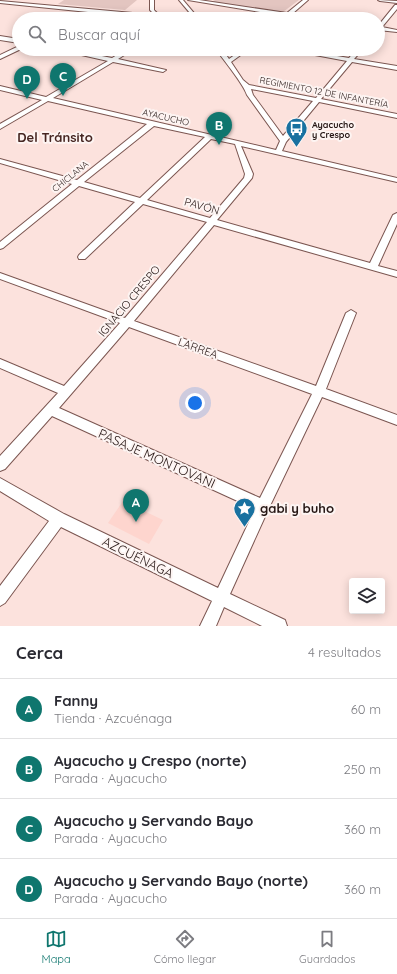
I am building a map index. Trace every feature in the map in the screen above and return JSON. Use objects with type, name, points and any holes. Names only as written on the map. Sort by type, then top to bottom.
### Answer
[{"type":"street","points":[[152,0],[152,10],[154,12]]},
{"type":"street","points":[[181,0],[194,12]]},
{"type":"street","points":[[190,0],[209,1],[270,12]]},
{"type":"street","points":[[291,12],[306,0]]},
{"type":"street","points":[[380,0],[397,2]]},
{"type":"street","points":[[201,6],[209,1]]},
{"type":"street","points":[[0,2],[103,12]]},
{"type":"street","points":[[385,20],[397,6]]},
{"type":"street","points":[[385,29],[397,31]]},
{"type":"street","points":[[0,38],[12,40]]},
{"type":"street","points":[[0,57],[12,51]]},
{"type":"street","points":[[92,56],[163,70]]},
{"type":"street","points":[[0,127],[119,56]]},
{"type":"street","points":[[223,56],[283,140]]},
{"type":"street","points":[[228,62],[236,56]]},
{"type":"street","points":[[327,56],[397,68]]},
{"type":"street","points":[[278,152],[283,140],[354,56]]},
{"type":"street","name":"REGIMIENTO 12 DE INFANTERÍA","points":[[246,86],[397,116]]},
{"type":"street","name":"AYACUCHO","points":[[0,88],[397,180]]},
{"type":"street","name":"CHICLANA","points":[[0,246],[76,183],[153,123]]},
{"type":"street","points":[[82,257],[210,136]]},
{"type":"street","name":"IGNACIO CRESPO","points":[[0,465],[51,410],[128,322],[248,178],[249,174],[238,147],[238,142]]},
{"type":"street","name":"PAVÓN","points":[[0,161],[397,274]]},
{"type":"street","points":[[373,267],[397,215]]},
{"type":"street","name":"LARREA","points":[[0,276],[397,420]]},
{"type":"street","points":[[208,626],[263,506],[319,392],[351,313]]},
{"type":"street","points":[[0,363],[66,392]]},
{"type":"street","name":"PASAJE MONTOVANI","points":[[51,410],[263,506]]},
{"type":"street","name":"AZCUÉNAGA","points":[[0,484],[59,519],[279,626]]},
{"type":"street","points":[[0,598],[59,519]]},
{"type":"shaded area","points":[[64,0],[137,0],[125,10],[58,4]]},
{"type":"shaded area","points":[[215,0],[299,0],[283,12],[211,2]]},
{"type":"shaded area","points":[[123,501],[163,520],[149,544],[108,523]]},
{"type":"place","name":"Ayacucho y Servando Bayo","points":[[63,96]]},
{"type":"place","name":"Ayacucho y Servando Bayo (norte)","points":[[27,99]]},
{"type":"place","name":"Ayacucho y Crespo (norte)","points":[[219,145]]},
{"type":"place","name":"Ayacucho y Crespo","points":[[297,148]]},
{"type":"place","name":"Fanny","points":[[136,522]]},
{"type":"place","name":"gabi y buho","points":[[245,528]]},
{"type":"district","name":"Del Tránsito","points":[[55,137]]}]
